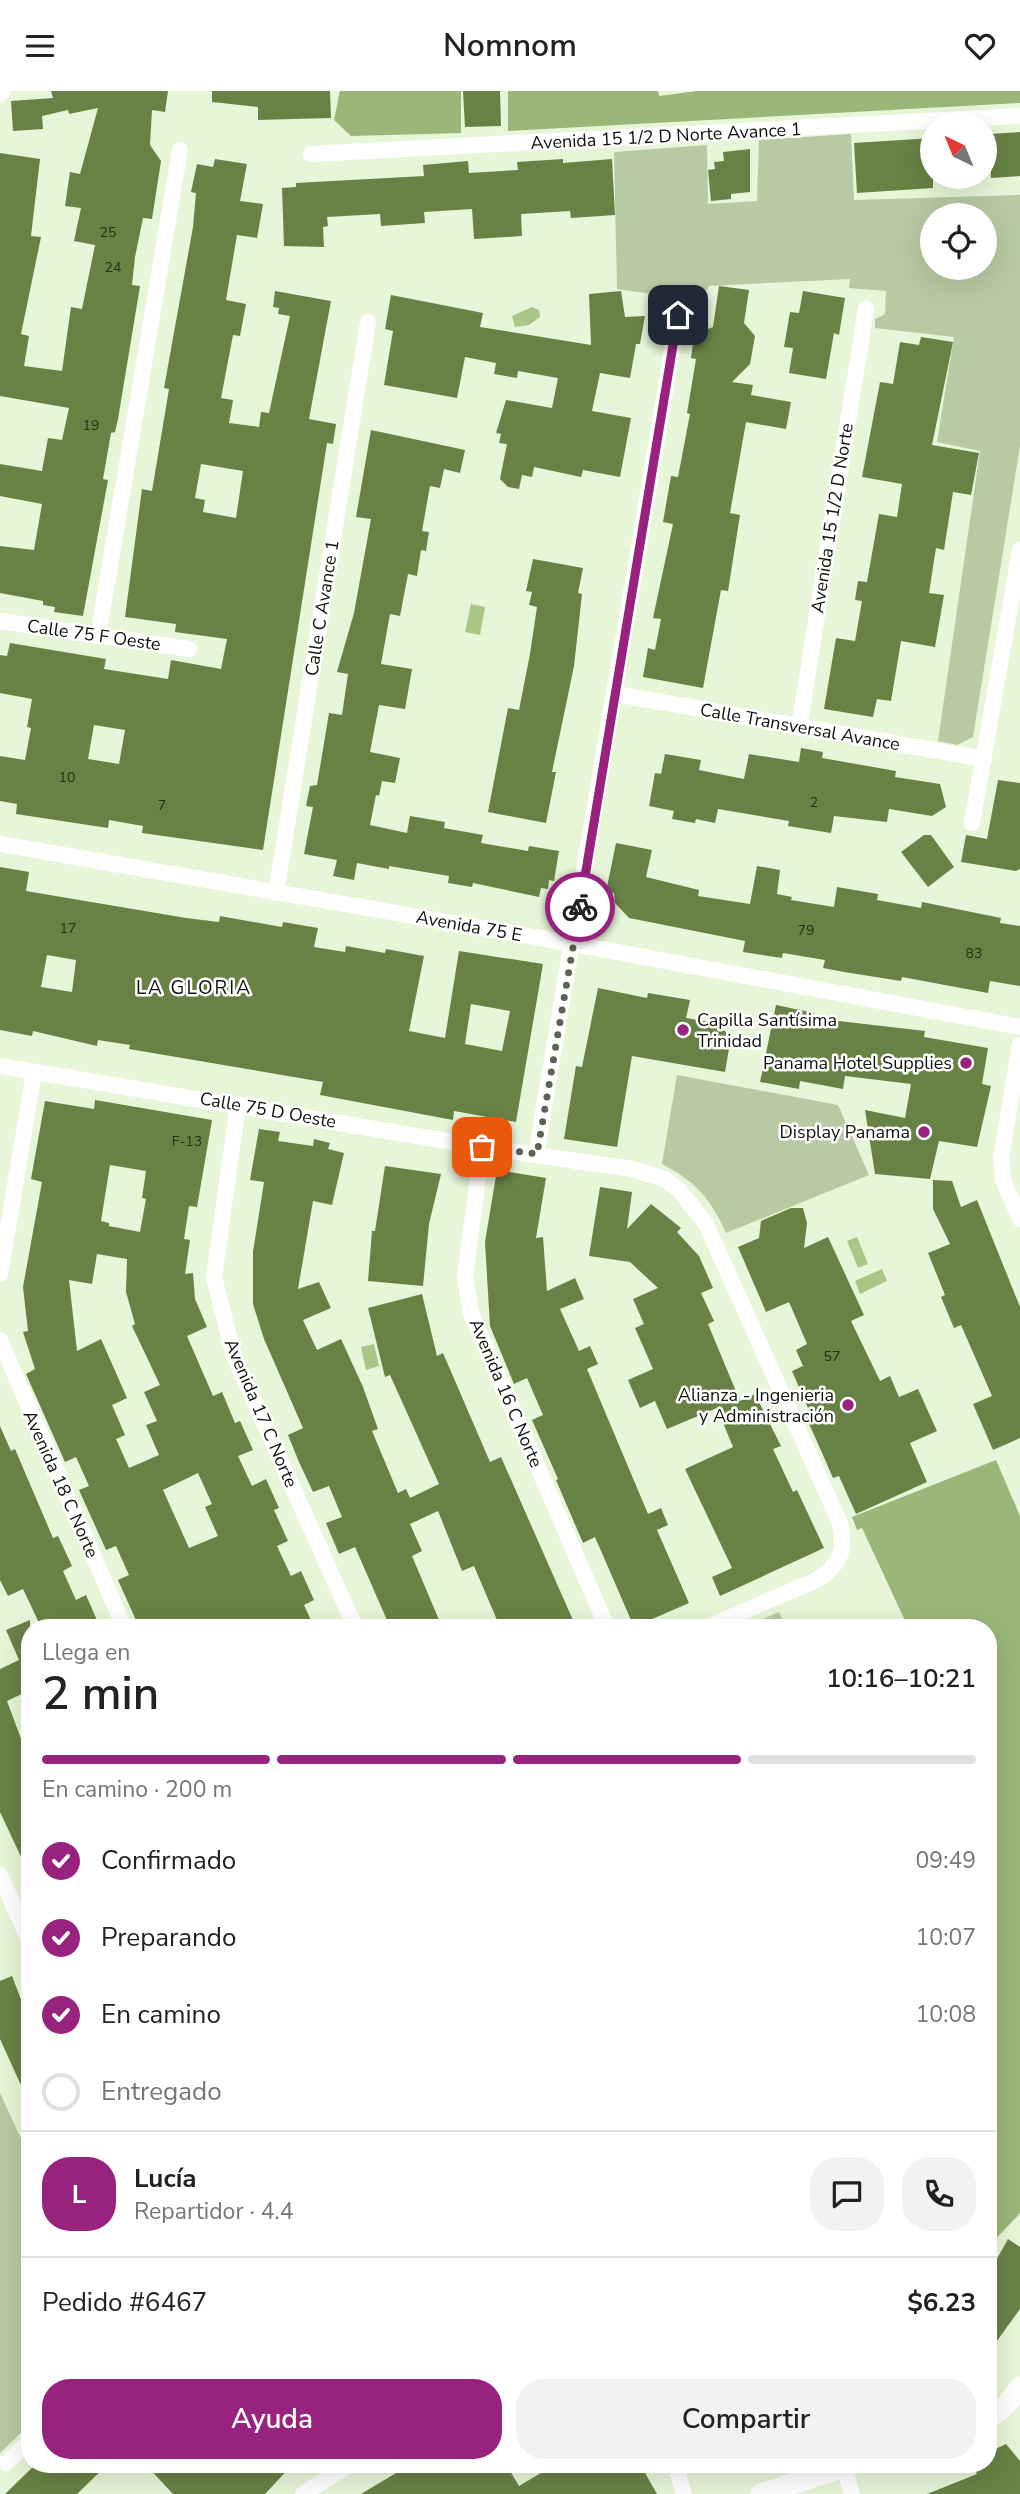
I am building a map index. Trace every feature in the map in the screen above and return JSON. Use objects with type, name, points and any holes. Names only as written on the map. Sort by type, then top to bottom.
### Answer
[{"type":"street","name":"Avenida 15 1/2 D Norte Avance 1","points":[[311,154],[1020,116]]},
{"type":"street","points":[[98,636],[180,150]]},
{"type":"street","name":"Avenida 15 1/2 D Norte","points":[[799,728],[866,309]]},
{"type":"street","points":[[537,1154],[678,315]]},
{"type":"street","name":"Calle C Avance 1","points":[[276,893],[368,322]]},
{"type":"street","points":[[972,823],[1020,550]]},
{"type":"street","name":"Calle 75 F Oeste","points":[[0,621],[189,649]]},
{"type":"street","name":"Calle Transversal Avance","points":[[616,694],[984,759]]},
{"type":"street","name":"Avenida 75 E","points":[[0,844],[574,944],[1020,1027]]},
{"type":"street","points":[[1020,1045],[1001,1158],[1003,1180],[1020,1219]]},
{"type":"street","name":"Calle 75 D Oeste","points":[[0,1066],[650,1173],[679,1190],[706,1224],[841,1523],[843,1555],[832,1570],[817,1580],[726,1619]]},
{"type":"street","points":[[0,1274],[34,1073]]},
{"type":"street","name":"Avenida 17 C Norte","points":[[238,1104],[214,1277],[234,1356],[351,1619]]},
{"type":"street","name":"Avenida 16 C Norte","points":[[482,1147],[465,1277],[471,1313],[604,1619]]},
{"type":"street","name":"Avenida 18 C Norte","points":[[0,1340],[121,1619]]},
{"type":"street","points":[[0,1875],[21,1923]]},
{"type":"street","points":[[997,2412],[1020,2387]]},
{"type":"street","points":[[6,2463],[21,2449]]},
{"type":"street","points":[[303,2494],[337,2473]]},
{"type":"street","points":[[678,2473],[684,2494]]},
{"type":"street","points":[[761,2494],[827,2473]]},
{"type":"street","points":[[850,2473],[852,2494]]},
{"type":"shaded area","points":[[340,91],[461,91],[461,133],[351,136],[334,120]]},
{"type":"shaded area","points":[[508,91],[658,91],[659,96],[697,91],[1020,91],[1020,103],[508,131]]},
{"type":"shaded area","points":[[851,134],[854,200],[1020,195],[1020,446],[973,737],[957,745],[938,741],[980,451],[937,442],[954,337],[875,328],[875,319],[885,314],[886,291],[849,288],[850,279],[709,286],[701,301],[617,289],[614,152],[707,145],[708,204],[757,201],[759,140]]},
{"type":"shaded area","points":[[532,307],[539,310],[540,317],[529,325],[515,327],[512,316]]},
{"type":"shaded area","points":[[471,604],[485,607],[480,635],[465,632]]},
{"type":"shaded area","points":[[677,1075],[838,1105],[869,1175],[726,1233],[701,1192],[684,1177],[662,1164]]},
{"type":"shaded area","points":[[857,1237],[868,1264],[858,1268],[847,1241]]},
{"type":"shaded area","points":[[882,1269],[887,1281],[860,1294],[855,1281]]},
{"type":"shaded area","points":[[374,1344],[379,1366],[366,1370],[361,1347]]},
{"type":"shaded area","points":[[996,1460],[1020,1516],[1020,2213],[997,2237],[997,1619],[904,1619],[862,1528],[857,1530],[852,1517]]},
{"type":"shaded area","points":[[779,1612],[782,1619],[763,1619]]},
{"type":"shaded area","points":[[0,2093],[21,2138],[21,2433],[0,2453]]},
{"type":"building","points":[[51,91],[168,91],[165,112],[152,110],[150,145],[161,161],[152,219],[143,218],[135,257],[132,285],[140,286],[118,419],[115,432],[111,433],[103,479],[108,480],[83,616],[54,612],[55,607],[43,605],[43,601],[0,593],[0,546],[34,550],[42,504],[0,496],[0,464],[42,471],[48,438],[62,440],[69,408],[0,396],[0,153],[40,159],[31,236],[41,237],[21,334],[29,336],[24,366],[62,371],[71,307],[82,309],[95,245],[74,241],[81,208],[65,206],[70,172],[80,174],[98,108],[69,114],[68,110],[42,116],[43,129],[13,131],[11,101],[53,98]]},
{"type":"building","points":[[212,91],[330,91],[331,118],[258,120],[258,107],[212,102]]},
{"type":"building","points":[[463,91],[500,91],[501,126],[465,127]]},
{"type":"building","points":[[1020,132],[1020,176],[998,178],[998,133]]},
{"type":"building","points":[[920,139],[920,189],[857,193],[854,143]]},
{"type":"building","points":[[750,149],[750,192],[731,194],[731,199],[711,201],[708,170],[715,169],[714,162],[724,161],[723,152]]},
{"type":"building","points":[[215,159],[247,164],[240,201],[263,204],[257,238],[237,235],[226,300],[246,304],[240,336],[233,335],[221,398],[233,400],[229,423],[259,427],[261,412],[269,413],[290,316],[278,314],[279,308],[273,307],[275,291],[331,301],[309,419],[336,424],[333,444],[327,443],[263,850],[142,833],[143,826],[109,820],[108,828],[16,814],[17,804],[0,801],[0,756],[25,760],[31,728],[27,727],[32,699],[0,693],[0,655],[7,656],[10,643],[106,659],[104,669],[168,679],[171,660],[221,669],[227,639],[175,632],[176,624],[125,617],[142,489],[152,491],[169,389],[164,388],[193,227],[196,193],[191,192],[197,164],[213,167]],"holes":[[[201,464],[243,471],[236,518],[203,512],[205,500],[195,498]],[[94,725],[125,730],[119,764],[88,759]]]},
{"type":"building","points":[[563,159],[563,163],[612,159],[615,215],[571,218],[570,211],[521,214],[522,236],[474,239],[472,209],[424,212],[425,223],[381,226],[380,214],[327,217],[328,226],[323,227],[324,247],[284,246],[282,188],[296,187],[296,183],[424,176],[423,165],[468,161],[469,173],[518,170],[517,162]]},
{"type":"building","points":[[719,286],[749,290],[744,323],[755,336],[750,364],[732,382],[753,385],[751,395],[791,402],[786,429],[746,422],[730,513],[740,515],[728,591],[721,590],[703,688],[643,677],[648,648],[655,650],[661,619],[653,618],[673,524],[663,522],[671,476],[678,477],[690,414],[687,413],[696,359],[691,358],[694,336],[706,337],[708,329],[713,327]]},
{"type":"building","points":[[621,291],[625,317],[645,316],[640,344],[636,344],[630,378],[600,373],[592,411],[631,418],[620,477],[583,470],[581,477],[534,467],[532,477],[522,475],[519,489],[508,487],[500,479],[507,444],[499,443],[501,434],[496,433],[506,400],[552,408],[558,378],[518,371],[517,378],[494,374],[496,363],[465,357],[457,398],[384,385],[393,331],[385,329],[391,295],[483,313],[480,327],[591,345],[589,294]]},
{"type":"building","points":[[803,291],[845,298],[839,335],[834,333],[826,379],[789,373],[793,348],[784,347],[790,312],[799,313]]},
{"type":"building","points":[[921,337],[953,342],[932,445],[979,453],[971,495],[953,492],[944,550],[936,548],[929,593],[944,595],[935,647],[901,641],[891,701],[877,699],[873,717],[824,709],[836,638],[855,641],[862,601],[855,600],[858,581],[867,582],[879,514],[897,517],[902,484],[862,477],[880,382],[893,384],[900,342],[919,345]]},
{"type":"building","points":[[371,430],[465,450],[460,473],[444,469],[440,488],[430,486],[422,531],[429,532],[426,551],[421,550],[417,576],[408,574],[400,616],[390,614],[381,664],[412,669],[405,709],[379,705],[370,752],[400,758],[395,783],[382,781],[379,796],[376,795],[370,825],[407,833],[410,816],[445,822],[444,828],[483,835],[481,843],[528,851],[529,846],[559,851],[554,881],[549,880],[548,889],[541,888],[539,897],[473,883],[472,887],[448,883],[449,876],[357,863],[354,880],[333,876],[337,860],[304,854],[313,807],[306,806],[310,786],[317,785],[329,713],[342,715],[348,674],[337,672],[354,613],[371,519],[356,517]]},
{"type":"building","points":[[533,559],[583,568],[578,593],[582,594],[574,666],[552,772],[556,772],[546,823],[488,812],[508,708],[519,710],[530,654],[537,607],[529,605],[532,592],[526,591]]},
{"type":"building","points":[[801,748],[823,752],[822,758],[896,771],[895,777],[940,784],[946,807],[932,816],[889,809],[887,822],[834,816],[831,833],[788,826],[789,821],[718,809],[715,823],[696,819],[695,823],[672,819],[674,811],[649,806],[655,773],[661,774],[665,754],[701,760],[699,770],[744,779],[749,754],[799,762]]},
{"type":"building","points":[[998,780],[1020,783],[1020,869],[1016,871],[961,862],[966,835],[987,839]]},
{"type":"building","points":[[924,835],[931,835],[954,867],[928,887],[901,852]]},
{"type":"building","points":[[616,843],[652,850],[646,877],[699,890],[698,896],[750,904],[757,866],[780,870],[777,894],[792,897],[791,900],[834,907],[837,887],[878,894],[877,900],[921,908],[922,902],[1001,918],[1000,923],[1020,926],[1020,986],[990,981],[988,993],[902,977],[901,981],[844,972],[823,968],[825,960],[783,953],[782,958],[743,952],[745,941],[629,918],[615,903],[614,893],[606,892]]},
{"type":"building","points":[[0,867],[29,872],[26,891],[219,922],[220,916],[282,927],[283,922],[318,928],[314,947],[345,952],[346,946],[385,953],[386,949],[424,956],[409,1031],[445,1038],[459,951],[543,964],[516,1122],[454,1111],[453,1120],[320,1095],[323,1082],[129,1049],[130,1045],[98,1040],[97,1046],[33,1031],[32,1036],[0,1030]],"holes":[[[47,955],[76,960],[72,992],[41,987]],[[471,1004],[510,1011],[502,1051],[465,1044]]]},
{"type":"building","points":[[598,988],[647,998],[648,993],[690,1000],[686,1018],[716,1023],[731,1037],[725,1072],[632,1056],[617,1147],[564,1139],[576,1066],[582,1067]]},
{"type":"building","points":[[776,1005],[814,1013],[813,1018],[925,1031],[924,1037],[988,1048],[982,1084],[991,1086],[977,1147],[939,1141],[930,1179],[875,1174],[865,1110],[905,1118],[911,1084],[845,1076],[843,1089],[800,1081],[799,1089],[760,1082]]},
{"type":"building","points":[[95,1100],[212,1120],[197,1207],[189,1206],[184,1239],[190,1240],[185,1274],[193,1273],[195,1299],[207,1327],[187,1336],[213,1396],[222,1392],[235,1423],[240,1421],[253,1450],[238,1456],[252,1486],[266,1479],[279,1508],[274,1510],[288,1541],[277,1546],[291,1576],[301,1571],[314,1600],[304,1605],[310,1619],[135,1619],[118,1580],[129,1575],[116,1546],[106,1550],[79,1490],[89,1486],[76,1457],[65,1462],[26,1374],[35,1369],[23,1332],[28,1331],[23,1287],[42,1182],[31,1179],[45,1101],[94,1109]],"holes":[[[110,1165],[146,1171],[142,1198],[146,1199],[140,1232],[109,1226],[109,1223],[101,1221]],[[97,1254],[127,1259],[126,1292],[135,1324],[132,1326],[160,1385],[144,1392],[157,1421],[146,1425],[159,1455],[129,1468],[116,1439],[125,1435],[112,1405],[127,1398],[101,1339],[77,1351],[69,1280],[92,1284]],[[198,1473],[212,1504],[205,1507],[218,1536],[189,1548],[163,1490]]]},
{"type":"building","points":[[259,1129],[280,1132],[278,1141],[313,1146],[314,1139],[330,1143],[328,1149],[344,1153],[332,1205],[313,1201],[298,1289],[319,1282],[331,1308],[303,1320],[317,1350],[341,1339],[363,1387],[378,1429],[372,1431],[398,1493],[406,1489],[410,1498],[439,1484],[390,1375],[385,1377],[368,1308],[422,1294],[437,1356],[443,1353],[490,1462],[501,1457],[572,1619],[497,1619],[474,1566],[462,1571],[438,1511],[410,1524],[422,1551],[412,1556],[439,1619],[386,1619],[355,1547],[339,1554],[326,1523],[342,1517],[329,1486],[313,1492],[288,1435],[303,1428],[264,1339],[253,1304],[253,1252],[264,1182],[250,1180]]},
{"type":"building","points":[[385,1166],[441,1174],[429,1224],[423,1286],[368,1281],[372,1231],[375,1231]]},
{"type":"building","points":[[497,1170],[546,1178],[536,1238],[543,1237],[547,1291],[575,1278],[584,1299],[560,1309],[579,1351],[590,1346],[598,1364],[587,1369],[648,1514],[661,1508],[668,1525],[657,1530],[689,1603],[652,1619],[631,1619],[595,1537],[583,1543],[532,1420],[543,1415],[527,1378],[514,1384],[490,1326],[485,1242]]},
{"type":"building","points":[[933,1180],[952,1181],[961,1207],[977,1200],[1020,1307],[1020,1438],[993,1450],[973,1404],[992,1396],[961,1325],[954,1328],[941,1297],[945,1295],[928,1253],[950,1244],[933,1209]]},
{"type":"building","points":[[600,1187],[632,1192],[627,1229],[651,1204],[681,1228],[677,1232],[699,1256],[713,1288],[701,1293],[714,1321],[708,1324],[740,1401],[755,1394],[781,1446],[773,1449],[793,1492],[797,1490],[824,1548],[720,1596],[712,1577],[732,1568],[685,1469],[733,1447],[717,1408],[667,1429],[655,1401],[640,1408],[628,1380],[653,1369],[635,1328],[644,1324],[633,1299],[658,1288],[630,1262],[589,1256]]},
{"type":"building","points":[[791,1208],[803,1208],[807,1223],[804,1248],[828,1237],[864,1315],[851,1321],[880,1381],[890,1376],[899,1397],[918,1389],[937,1431],[910,1443],[927,1482],[856,1514],[839,1476],[833,1478],[806,1417],[811,1415],[792,1371],[803,1366],[796,1350],[807,1344],[789,1302],[766,1312],[738,1247],[759,1238],[761,1221]]},
{"type":"building","points":[[0,1426],[11,1451],[15,1449],[53,1538],[58,1536],[72,1566],[63,1571],[76,1600],[86,1595],[96,1619],[37,1619],[23,1589],[8,1596],[0,1580]]},
{"type":"building","points":[[21,1624],[21,1694],[7,1701],[21,1739],[21,1857],[0,1812],[0,1669],[19,1660],[6,1630]]},
{"type":"building","points":[[12,1976],[21,2000],[21,2085],[0,2039],[0,1981]]},
{"type":"building","points":[[1008,2239],[1020,2247],[1020,2309],[997,2341],[997,2259]]},
{"type":"building","points":[[1006,2444],[1020,2461],[1020,2494],[927,2494],[976,2473],[997,2473],[997,2448]]},
{"type":"building","points":[[27,2473],[99,2473],[77,2494],[5,2494]]},
{"type":"building","points":[[153,2473],[285,2473],[265,2494],[173,2494]]},
{"type":"building","points":[[396,2473],[511,2473],[519,2486],[541,2473],[645,2473],[657,2494],[361,2494]]},
{"type":"way so far","points":[[482,1147],[537,1154],[580,907]]},
{"type":"place","name":"Capilla Santísima Trinidad","points":[[683,1030]]},
{"type":"place","name":"Panama Hotel Supplies","points":[[966,1063]]},
{"type":"place","name":"Display Panama","points":[[924,1132]]},
{"type":"place","name":"Alianza - Ingenieria y Administración","points":[[848,1405]]},
{"type":"district","name":"LA GLORIA","points":[[194,988]]},
{"type":"route","points":[[580,907],[678,315]]}]
